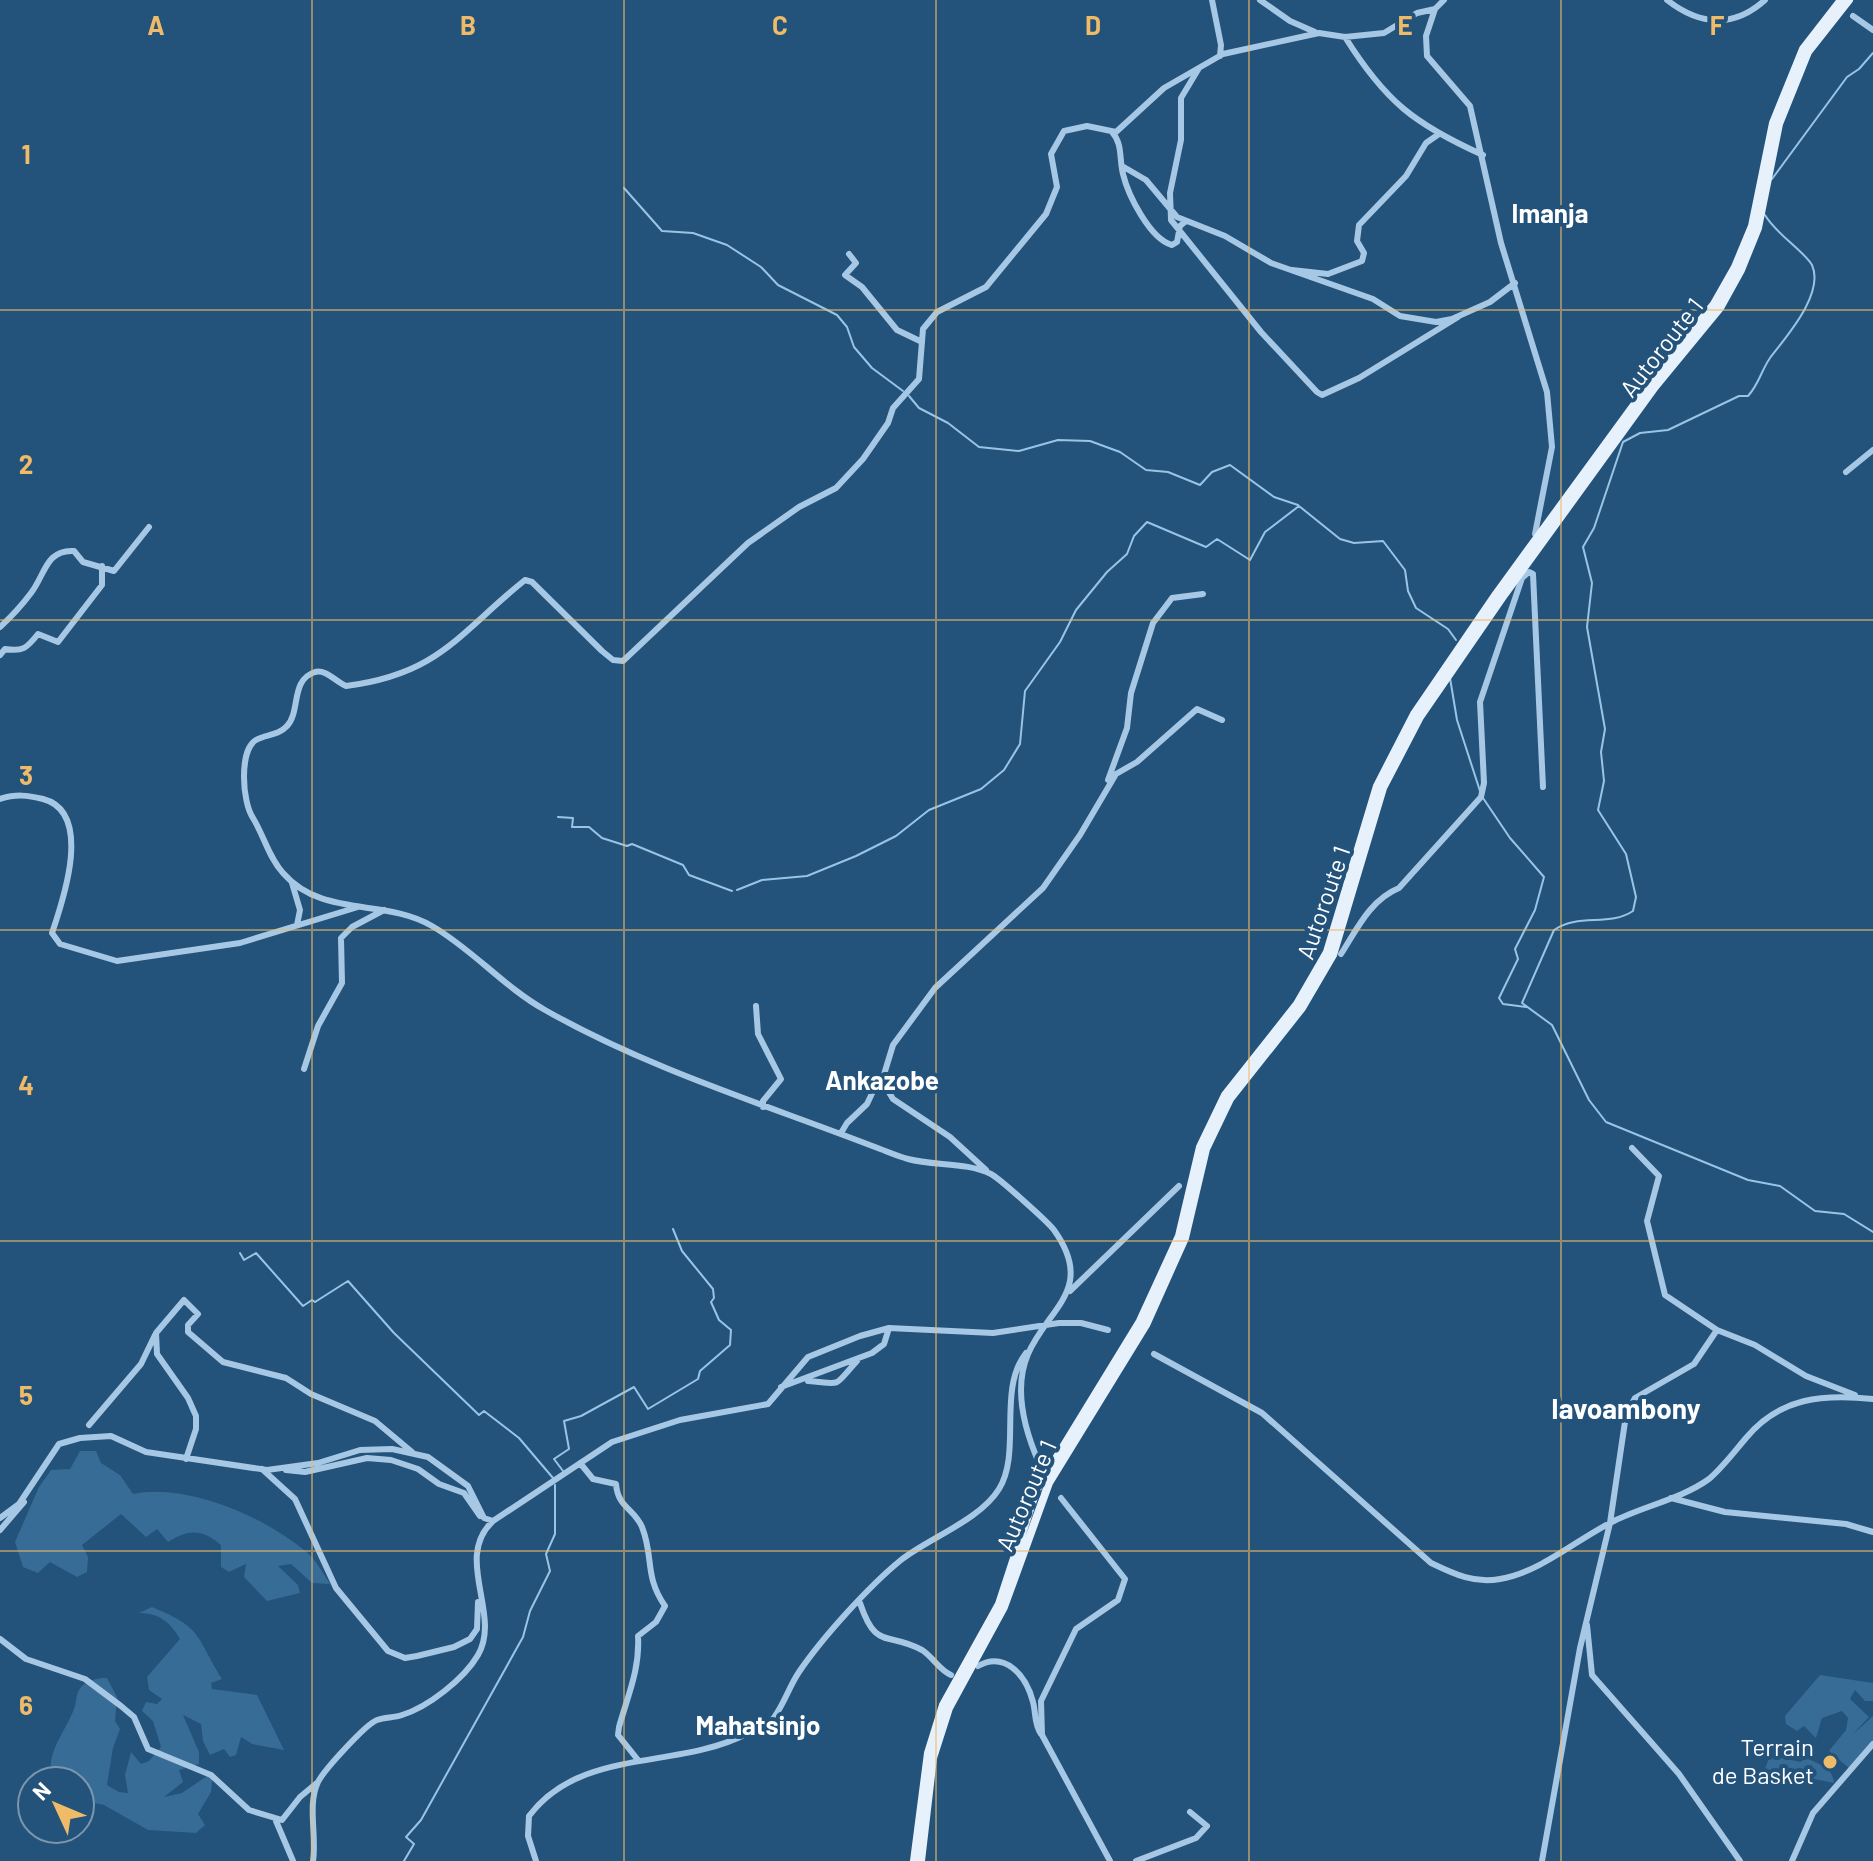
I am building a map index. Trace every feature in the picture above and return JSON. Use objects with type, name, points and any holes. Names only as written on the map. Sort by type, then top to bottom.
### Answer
[{"type":"main road","name":"Autoroute 1","points":[[914,1861],[928,1753],[943,1705],[999,1604],[1036,1491],[1140,1321],[1179,1236],[1200,1147],[1225,1095],[1297,1004],[1327,952],[1377,786],[1414,714],[1496,594],[1650,383],[1714,304],[1735,267],[1752,226],[1773,123],[1803,49],[1841,0]]},
{"type":"main road","name":"Autoroute 1","points":[[921,1861],[933,1758],[949,1708],[1004,1607],[1049,1483],[1146,1325],[1185,1238],[1206,1149],[1230,1099],[1302,1008],[1333,955],[1383,788],[1420,717],[1502,598],[1655,387],[1720,308],[1741,270],[1758,228],[1779,124],[1808,52],[1849,0]]},
{"type":"street","points":[[1212,0],[1221,45],[1220,56]]},
{"type":"street","points":[[1260,0],[1290,21],[1319,33],[1345,37],[1384,33],[1417,13],[1435,9]]},
{"type":"street","points":[[1444,0],[1435,9],[1426,36],[1427,56],[1470,106],[1501,243],[1540,362],[1550,420],[1552,447],[1535,534]]},
{"type":"street","points":[[1667,0],[1689,13],[1724,22],[1743,17],[1765,0]]},
{"type":"street","points":[[1853,16],[1873,30]]},
{"type":"street","points":[[1112,132],[1137,116],[1164,88],[1220,56],[1319,33]]},
{"type":"street","points":[[1345,37],[1380,89],[1407,115],[1483,155]]},
{"type":"street","points":[[1169,210],[1181,140],[1181,98],[1199,68]]},
{"type":"street","points":[[993,1174],[908,1159],[634,1056],[546,1011],[496,977],[433,927],[384,910],[327,903],[292,883],[278,867],[264,834],[248,810],[242,789],[249,748],[253,742],[274,736],[288,725],[304,679],[319,671],[346,686],[391,679],[415,669],[487,617],[528,579],[602,651],[613,660],[623,661],[748,543],[779,520],[838,486],[863,459],[888,423],[893,408],[919,379],[921,332],[931,318],[986,287],[1040,223],[1055,194],[1051,154],[1064,131],[1087,126],[1112,132],[1118,140],[1122,166],[1137,208],[1149,228],[1169,245],[1177,242],[1178,232],[1186,221]]},
{"type":"street","points":[[1289,270],[1328,274],[1362,261],[1364,253],[1357,241],[1359,225],[1406,176],[1426,143],[1439,134]]},
{"type":"street","points":[[1122,166],[1146,180],[1169,210],[1178,232],[1194,246],[1261,332],[1322,395],[1359,378],[1458,317],[1490,302],[1515,283]]},
{"type":"street","points":[[1169,210],[1289,270],[1373,299],[1409,319],[1436,322],[1458,317]]},
{"type":"street","points":[[849,254],[856,263],[845,275],[862,287],[897,330],[922,342]]},
{"type":"street","points":[[1846,472],[1873,450]]},
{"type":"street","points":[[0,627],[34,590],[46,564],[57,553],[74,551],[83,562],[114,571],[149,527]]},
{"type":"street","points":[[0,655],[5,649],[19,652],[27,648],[38,634],[58,642],[102,585],[102,566]]},
{"type":"street","points":[[1341,954],[1371,908],[1410,877],[1481,797],[1484,783],[1480,760],[1480,702],[1522,578],[1529,572],[1533,574],[1543,787]]},
{"type":"street","points":[[1108,785],[1127,728],[1131,693],[1156,616],[1172,598],[1203,594]]},
{"type":"street","points":[[841,1133],[867,1104],[876,1085],[882,1081],[893,1045],[920,1007],[935,988],[1043,888],[1080,835],[1116,774],[1137,762],[1197,709],[1222,720]]},
{"type":"street","points":[[0,799],[21,794],[63,808],[72,839],[65,893],[52,933],[60,944],[117,961],[240,943],[359,907]]},
{"type":"street","points":[[292,883],[300,910],[297,925]]},
{"type":"street","points":[[304,1069],[318,1026],[342,983],[341,938],[352,927],[384,910]]},
{"type":"street","points":[[756,1006],[758,1034],[781,1079],[763,1101],[763,1107]]},
{"type":"street","points":[[882,1081],[893,1099],[950,1137],[1054,1230],[1067,1260],[1070,1291]]},
{"type":"street","points":[[1632,1148],[1659,1176],[1647,1221],[1665,1295],[1717,1330],[1755,1345],[1806,1376],[1861,1398]]},
{"type":"street","points":[[536,1861],[531,1853],[527,1828],[529,1816],[538,1804],[584,1776],[638,1760],[710,1748],[765,1728],[801,1669],[902,1560],[948,1532],[997,1492],[1008,1461],[1014,1380],[1021,1359],[1070,1291],[1179,1186]]},
{"type":"street","points":[[89,1425],[141,1364],[156,1333],[184,1300],[198,1314],[188,1325],[188,1332],[223,1362],[286,1378],[311,1394],[375,1421],[414,1454]]},
{"type":"street","points":[[262,1469],[295,1499],[336,1588],[388,1651],[405,1658],[454,1647],[470,1639],[477,1629],[476,1564],[483,1533],[493,1521],[612,1442],[666,1424],[768,1404],[780,1394],[781,1387],[808,1357],[889,1328],[993,1333],[1081,1323],[1108,1330]]},
{"type":"street","points":[[781,1387],[804,1381],[816,1371],[830,1370],[859,1359],[884,1344],[889,1328]]},
{"type":"street","points":[[1542,1861],[1559,1751],[1610,1523],[1626,1415],[1635,1398],[1694,1364],[1717,1330]]},
{"type":"street","points":[[156,1333],[157,1354],[196,1416],[196,1429],[186,1459]]},
{"type":"street","points":[[1033,1344],[1026,1357],[1022,1404],[1024,1422],[1039,1463]]},
{"type":"street","points":[[1154,1354],[1250,1404],[1431,1563],[1463,1578],[1498,1580],[1519,1575],[1610,1523],[1708,1479],[1763,1421],[1791,1403],[1837,1396],[1873,1399]]},
{"type":"street","points":[[804,1381],[826,1386],[836,1384],[859,1359]]},
{"type":"street","points":[[0,1530],[21,1508],[44,1461],[59,1444],[80,1438],[111,1436],[146,1452],[262,1469],[305,1472],[367,1458],[391,1460],[418,1469],[439,1484],[464,1493],[484,1518],[493,1521]]},
{"type":"street","points":[[282,1469],[360,1450],[392,1449],[428,1457],[468,1486],[484,1518]]},
{"type":"street","points":[[580,1463],[593,1479],[616,1484],[617,1498],[640,1523],[654,1594],[665,1606],[656,1622],[638,1636],[640,1649],[634,1685],[619,1727],[618,1735],[638,1760]]},
{"type":"street","points":[[0,1518],[19,1504],[31,1487]]},
{"type":"street","points":[[1042,1735],[1041,1701],[1076,1629],[1118,1600],[1125,1588],[1125,1579],[1107,1553],[1061,1498]]},
{"type":"street","points":[[1671,1498],[1725,1512],[1846,1524],[1873,1532]]},
{"type":"street","points":[[276,1821],[286,1817],[300,1797],[318,1782],[369,1725],[402,1715],[440,1693],[474,1660],[480,1651],[485,1621],[478,1591]]},
{"type":"street","points":[[860,1603],[870,1630],[894,1643],[920,1650],[951,1675]]},
{"type":"street","points":[[1587,1624],[1592,1675],[1679,1774],[1721,1840],[1740,1861]]},
{"type":"street","points":[[0,1639],[26,1659],[85,1679],[134,1717],[148,1749],[211,1775],[243,1807],[276,1821],[293,1861]]},
{"type":"street","points":[[978,1666],[994,1660],[1011,1666],[1028,1688],[1037,1728],[1110,1861]]},
{"type":"street","points":[[1792,1861],[1813,1813],[1873,1744]]},
{"type":"street","points":[[313,1861],[318,1782]]},
{"type":"street","points":[[1136,1861],[1196,1838],[1207,1826],[1190,1812]]},
{"type":"shaded area","points":[[80,1451],[96,1451],[101,1463],[120,1475],[133,1494],[176,1493],[200,1498],[267,1525],[308,1553],[330,1584],[312,1583],[291,1564],[278,1566],[298,1585],[300,1593],[267,1601],[244,1577],[246,1564],[229,1572],[221,1567],[221,1545],[214,1540],[189,1533],[168,1542],[157,1529],[146,1537],[121,1514],[82,1545],[88,1557],[87,1572],[77,1577],[50,1562],[38,1573],[23,1567],[15,1542],[39,1487],[51,1470],[70,1469]]},
{"type":"shaded area","points":[[152,1607],[189,1627],[222,1679],[211,1683],[212,1689],[257,1695],[284,1750],[252,1744],[241,1737],[236,1755],[230,1757],[224,1749],[210,1755],[203,1741],[201,1724],[183,1715],[199,1752],[199,1764],[179,1770],[183,1782],[164,1797],[182,1793],[213,1772],[211,1792],[198,1814],[205,1825],[196,1833],[148,1830],[96,1803],[96,1765],[51,1765],[56,1744],[74,1709],[78,1692],[84,1684],[95,1679],[107,1678],[117,1697],[115,1721],[120,1729],[113,1748],[107,1785],[128,1793],[125,1775],[131,1752],[141,1764],[149,1761],[161,1747],[153,1721],[142,1711],[146,1702],[157,1704],[162,1699],[149,1690],[147,1677],[180,1639],[163,1620],[139,1613]]},
{"type":"shaded area","points":[[1820,1675],[1873,1683],[1873,1701],[1865,1701],[1855,1690],[1850,1699],[1869,1717],[1852,1735],[1873,1716],[1873,1743],[1849,1768],[1829,1751],[1846,1730],[1848,1718],[1842,1711],[1822,1718],[1816,1738],[1804,1726],[1797,1731],[1786,1724],[1785,1716]]},
{"type":"shaded area","points":[[1770,1755],[1800,1762],[1807,1758],[1828,1770],[1834,1783],[1765,1769]]},
{"type":"waterway","points":[[1772,179],[1847,77],[1873,53]]},
{"type":"waterway","points":[[624,188],[662,231],[693,233],[727,245],[761,267],[778,285],[837,315],[847,327],[854,347],[872,368],[903,391]]},
{"type":"waterway","points":[[1765,215],[1812,265],[1815,277],[1813,289],[1802,315],[1770,358],[1748,396],[1739,396],[1668,430],[1640,433],[1623,442],[1594,528],[1583,547],[1592,583],[1587,627],[1605,729],[1601,752],[1604,781],[1598,810],[1626,854],[1636,897],[1633,911],[1614,918],[1574,922],[1554,930],[1522,1003],[1552,1025],[1589,1100],[1606,1122],[1748,1180],[1780,1186],[1815,1211],[1844,1214],[1873,1232]]},
{"type":"waterway","points":[[909,396],[919,408],[948,423],[979,447],[1019,451],[1058,440],[1090,441],[1120,452],[1146,470],[1168,472],[1200,485],[1212,472],[1230,465],[1274,497],[1298,505]]},
{"type":"waterway","points":[[737,890],[762,880],[807,876],[856,856],[896,836],[929,810],[981,789],[1004,770],[1020,744],[1025,691],[1060,642],[1076,610],[1107,572],[1127,554],[1134,536],[1147,522],[1206,547],[1217,539],[1250,560],[1265,532],[1299,506],[1340,539],[1354,543],[1383,541],[1405,570],[1408,591],[1416,608],[1448,629],[1456,640]]},
{"type":"waterway","points":[[1450,678],[1457,720],[1480,791]]},
{"type":"waterway","points":[[1483,798],[1510,838],[1544,877],[1535,910],[1515,949],[1518,959],[1499,998],[1503,1004],[1526,1007]]},
{"type":"waterway","points":[[558,817],[573,818],[572,827],[589,827],[602,838],[627,846],[632,844],[683,865],[689,875],[732,891]]},
{"type":"waterway","points":[[563,1471],[554,1459],[569,1449],[564,1421],[581,1416],[634,1387],[648,1409],[698,1379],[700,1371],[730,1345],[731,1330],[719,1320],[711,1302],[713,1289],[682,1251],[673,1229]]},
{"type":"waterway","points":[[240,1253],[244,1260],[256,1253],[303,1306],[348,1281],[394,1333],[479,1415],[484,1411],[519,1438],[553,1478]]},
{"type":"waterway","points":[[404,1861],[414,1844],[406,1837],[421,1820],[523,1637],[530,1611],[550,1571],[546,1554],[555,1534],[555,1485]]},
{"type":"place","name":"Terrain de Basket","points":[[1830,1762]]},
{"type":"district","name":"Imanja","points":[[1550,214]]},
{"type":"district","name":"Ankazobe","points":[[882,1081]]},
{"type":"district","name":"Iavoambony","points":[[1626,1409]]},
{"type":"district","name":"Mahatsinjo","points":[[758,1726]]}]
